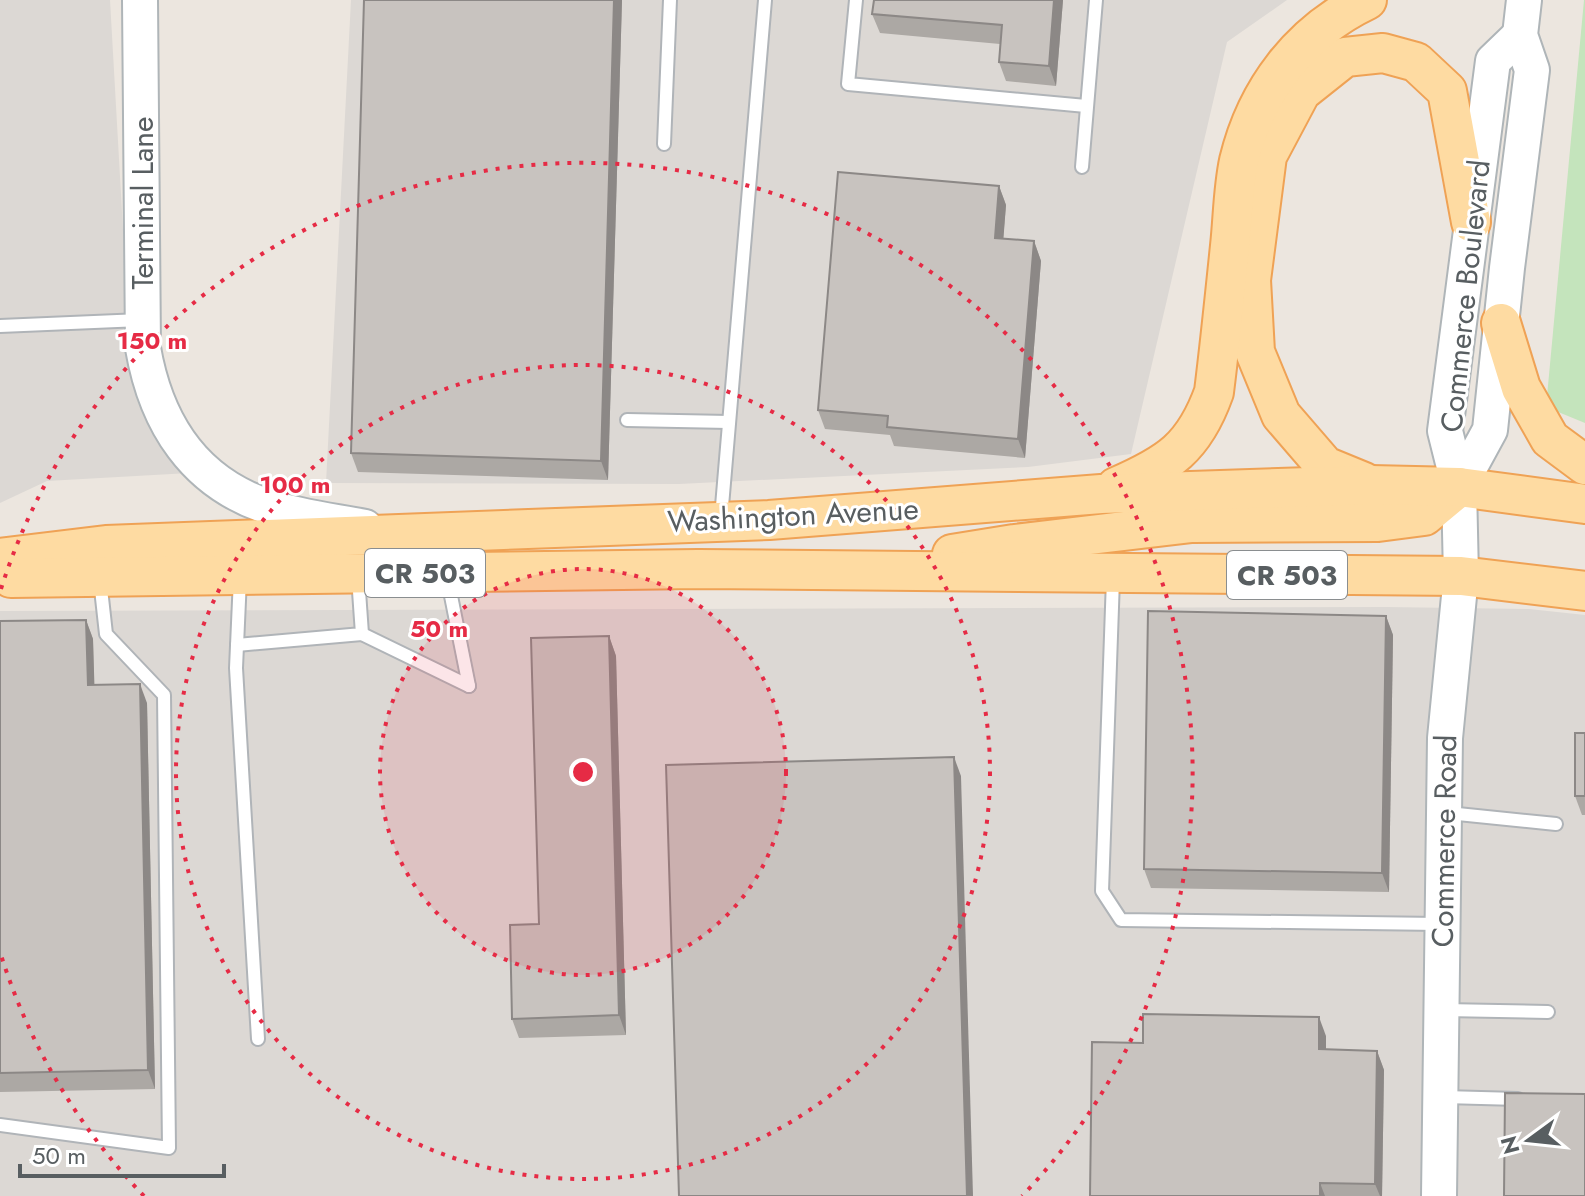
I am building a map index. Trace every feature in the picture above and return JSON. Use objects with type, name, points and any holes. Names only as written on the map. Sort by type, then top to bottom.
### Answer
[{"type":"main road","points":[[1101,494],[1168,462],[1188,444],[1204,419],[1214,392],[1238,164],[1250,123],[1266,91],[1289,58],[1317,31],[1346,10],[1367,0]]},
{"type":"main road","points":[[1371,485],[1325,466],[1281,415],[1255,352],[1251,280],[1267,156],[1301,92],[1345,57],[1383,53],[1416,62],[1447,91],[1471,222]]},
{"type":"main road","points":[[1501,323],[1521,388],[1550,439],[1585,465]]},
{"type":"main road","name":"Washington Avenue","points":[[0,558],[106,545],[721,522],[1101,494],[1371,485],[1459,487],[1585,504]]},
{"type":"main road","points":[[850,571],[1014,544],[1192,523],[1378,522],[1424,516],[1459,487]]},
{"type":"main road","name":"Washington Avenue","points":[[0,578],[698,569],[1461,576],[1585,591]]},
{"type":"street","name":"Terminal Lane","points":[[140,0],[143,348],[149,383],[162,415],[181,445],[205,471],[233,491],[268,506],[397,534]]},
{"type":"street","name":"Commerce Boulevard","points":[[1459,487],[1490,430],[1532,70],[1520,35],[1524,0]]},
{"type":"street","name":"Commerce Boulevard","points":[[1459,487],[1445,431],[1471,222],[1493,61],[1520,35]]},
{"type":"street","name":"Commerce Road","points":[[1439,1196],[1445,738],[1461,576],[1459,487]]},
{"type":"lane","points":[[664,144],[670,0]]},
{"type":"lane","points":[[721,522],[765,0]]},
{"type":"lane","points":[[856,0],[848,84],[1086,106]]},
{"type":"lane","points":[[1082,167],[1096,0]]},
{"type":"lane","points":[[0,326],[143,320]]},
{"type":"lane","points":[[627,420],[729,422]]},
{"type":"lane","points":[[237,645],[362,634],[469,686],[447,573]]},
{"type":"lane","points":[[1113,573],[1102,891],[1121,920],[1442,924]]},
{"type":"lane","points":[[357,574],[362,634]]},
{"type":"lane","points":[[240,575],[236,668],[258,1039]]},
{"type":"lane","points":[[0,1125],[169,1148],[164,695],[106,634],[100,577]]},
{"type":"lane","points":[[1444,813],[1556,824]]},
{"type":"lane","points":[[1441,1010],[1548,1012]]},
{"type":"lane","points":[[1440,1097],[1527,1099]]},
{"type":"shaded area","points":[[0,0],[110,0],[131,371],[225,471],[47,481],[0,503]]},
{"type":"shaded area","points":[[351,0],[1287,0],[1227,42],[1131,454],[1028,467],[679,484],[326,483]]},
{"type":"shaded area","points":[[1529,609],[1585,615],[1585,1196],[0,1196],[0,611]]},
{"type":"green space","points":[[1585,0],[1585,423],[1546,407]]},
{"type":"building","points":[[364,0],[614,0],[601,461],[351,453]]},
{"type":"building","points":[[874,0],[1054,0],[1049,66],[999,62],[1002,25],[872,14]]},
{"type":"building","points":[[838,172],[999,186],[995,238],[1034,241],[1018,439],[887,427],[888,416],[818,410]]},
{"type":"building","points":[[1148,611],[1386,616],[1382,873],[1144,869]]},
{"type":"building","points":[[86,620],[88,685],[140,684],[148,1070],[0,1073],[0,621]]},
{"type":"building","points":[[609,636],[619,1015],[512,1019],[510,925],[539,924],[531,638]]},
{"type":"building","points":[[1575,733],[1585,733],[1585,796],[1575,796]]},
{"type":"building","points":[[954,757],[967,1196],[679,1196],[666,765]]},
{"type":"building","points":[[1143,1014],[1319,1017],[1319,1049],[1377,1051],[1375,1184],[1320,1183],[1320,1196],[1090,1196],[1092,1042],[1143,1043]]},
{"type":"building","points":[[1505,1093],[1585,1094],[1585,1196],[1504,1196]]}]
